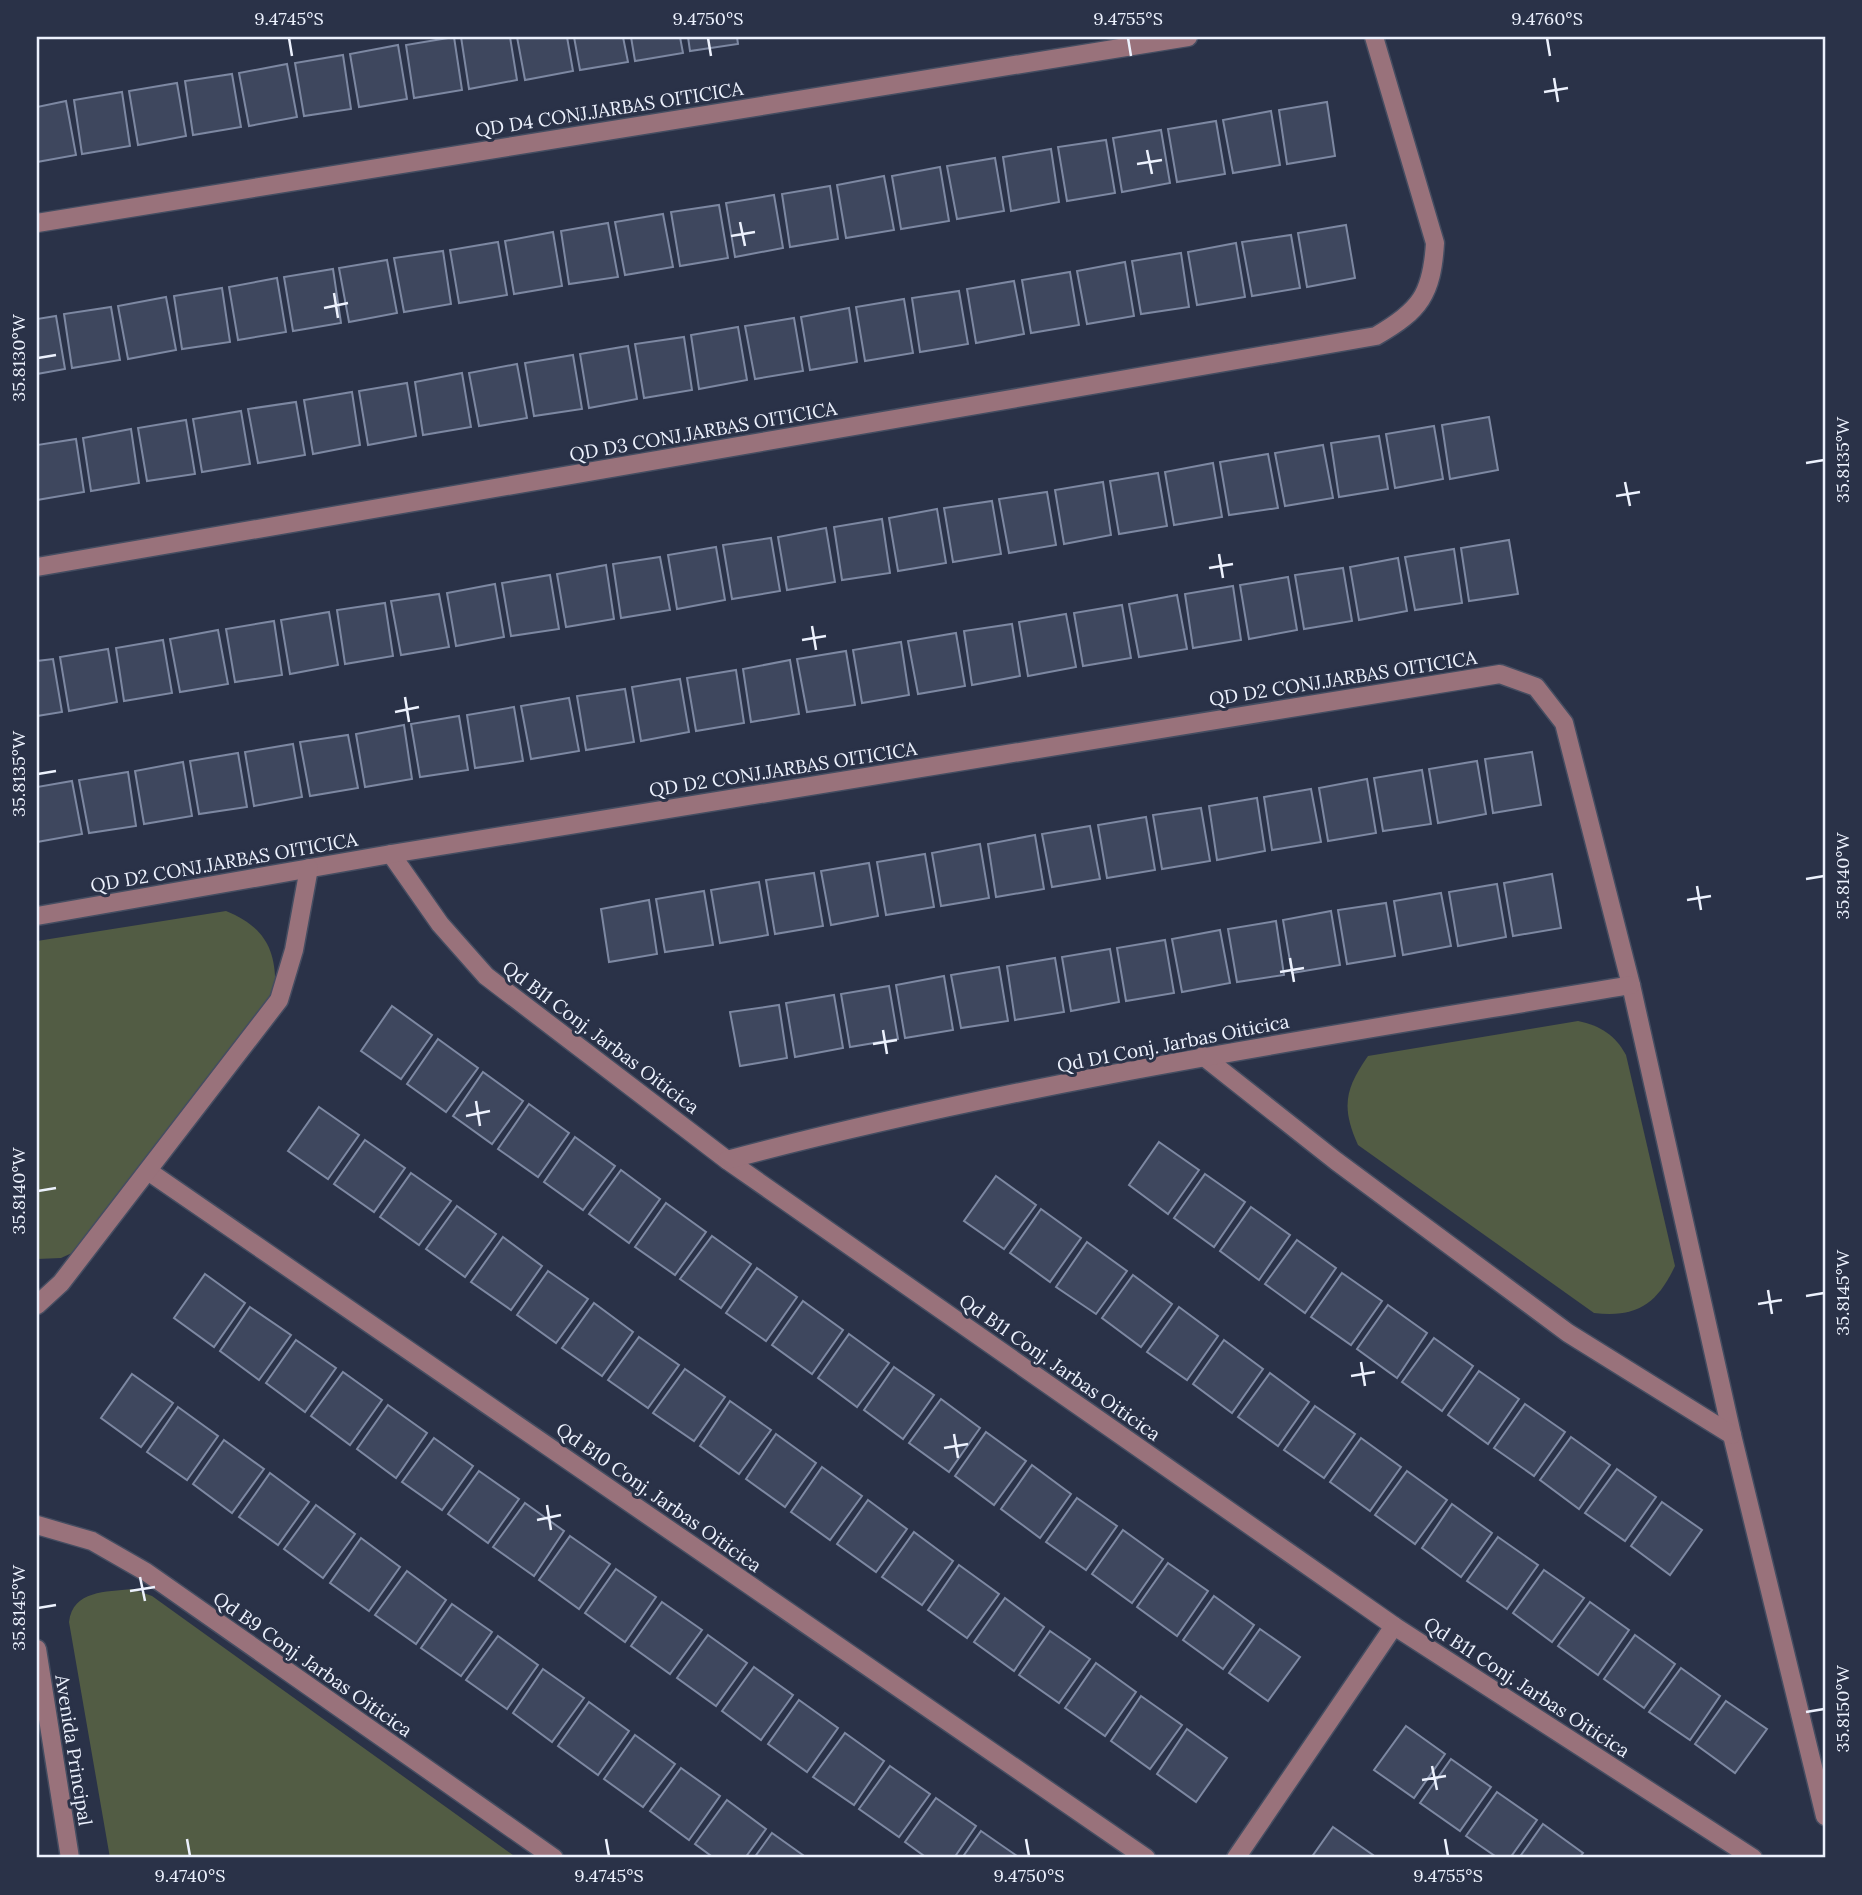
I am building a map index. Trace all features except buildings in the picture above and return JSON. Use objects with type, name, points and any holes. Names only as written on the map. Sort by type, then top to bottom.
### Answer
[{"type":"street","name":"QD D4 CONJ.JARBAS OITICICA","points":[[37,223],[1188,37]]},
{"type":"street","name":"QD D3 CONJ.JARBAS OITICICA","points":[[37,567],[1376,336],[1402,322],[1421,300],[1433,273],[1435,243],[1374,37]]},
{"type":"street","name":"QD D2 CONJ.JARBAS OITICICA","points":[[37,916],[391,854],[1500,674],[1536,687],[1564,723],[1631,985]]},
{"type":"street","name":"Qd B11 Conj. Jarbas Oiticica","points":[[391,854],[440,925],[486,975],[727,1160],[1394,1626],[1753,1858]]},
{"type":"street","points":[[37,1305],[61,1283],[279,1000],[294,950],[309,868]]},
{"type":"street","name":"Qd D1 Conj. Jarbas Oiticica","points":[[727,1160],[847,1128],[1203,1056],[1631,985]]},
{"type":"street","points":[[1631,985],[1732,1435],[1825,1816]]},
{"type":"street","points":[[1203,1056],[1336,1161],[1568,1333],[1732,1435]]},
{"type":"street","name":"Qd B10 Conj. Jarbas Oiticica","points":[[148,1171],[1146,1858]]},
{"type":"street","name":"Qd B9 Conj. Jarbas Oiticica","points":[[37,1525],[92,1541],[146,1572],[554,1858]]},
{"type":"street","points":[[1236,1858],[1394,1626]]},
{"type":"street","name":"Avenida Principal","points":[[37,1649],[70,1858]]},
{"type":"green space","points":[[226,911],[250,924],[266,942],[274,964],[275,992],[83,1248],[61,1258],[37,1259],[37,941]]},
{"type":"green space","points":[[1578,1021],[1606,1032],[1626,1055],[1675,1266],[1653,1299],[1644,1306],[1622,1313],[1594,1313],[1358,1145],[1349,1120],[1350,1089],[1368,1056]]},
{"type":"green space","points":[[132,1589],[152,1596],[517,1858],[110,1858],[69,1622],[77,1604],[84,1598],[102,1592]]}]
